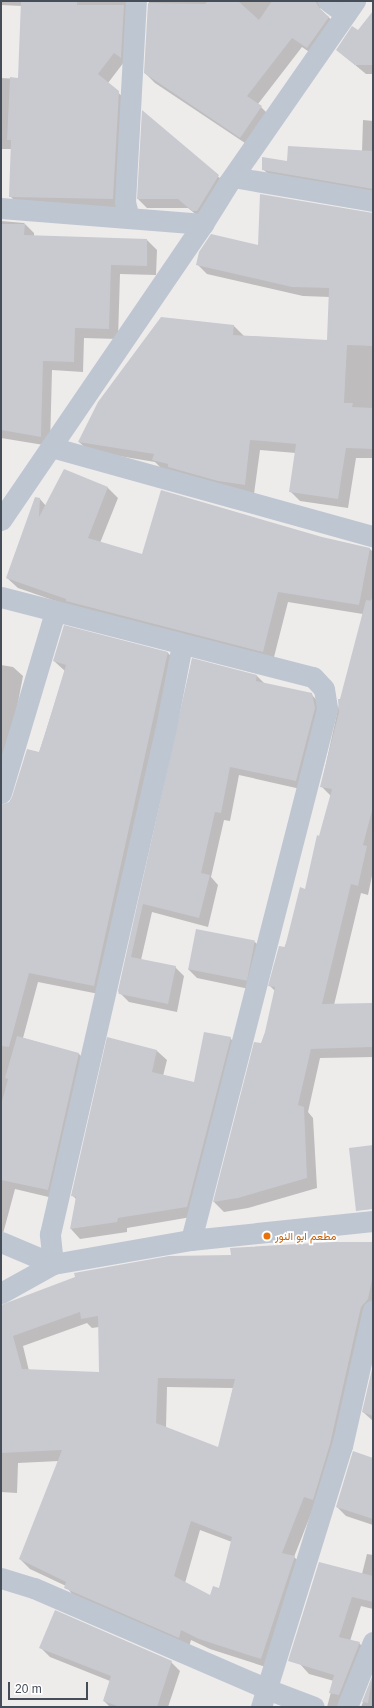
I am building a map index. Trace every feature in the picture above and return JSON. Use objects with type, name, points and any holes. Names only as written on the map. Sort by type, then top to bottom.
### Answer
[{"type":"street","points":[[129,218],[125,202],[136,1]]},
{"type":"street","points":[[1,520],[203,224],[233,177],[351,8],[328,1]]},
{"type":"street","points":[[233,177],[373,201]]},
{"type":"street","points":[[1,208],[203,224]]},
{"type":"street","points":[[51,447],[373,536]]},
{"type":"street","points":[[1,597],[182,645],[313,677],[324,689],[327,709],[191,1240]]},
{"type":"street","points":[[1,793],[55,612]]},
{"type":"street","points":[[53,1264],[50,1234],[166,727],[182,645]]},
{"type":"street","points":[[1,1293],[53,1264],[191,1240],[373,1221]]},
{"type":"street","points":[[1,1242],[53,1264]]},
{"type":"street","points":[[264,1698],[342,1446],[373,1310]]},
{"type":"street","points":[[1,1578],[48,1594],[264,1698],[314,1707]]},
{"type":"street","points":[[347,1707],[373,1642]]},
{"type":"building","points":[[21,1],[77,1],[77,5],[124,5],[121,58],[114,53],[98,74],[119,91],[113,199],[9,197],[11,140],[7,140],[10,77],[18,78]]},
{"type":"building","points":[[208,1],[238,1],[259,20],[272,1],[315,1],[321,10],[329,17],[307,48],[292,38],[247,96],[262,106],[240,138],[144,73],[148,3],[205,4]]},
{"type":"building","points":[[373,11],[373,65],[355,65],[336,50],[352,26],[358,30]]},
{"type":"building","points":[[142,110],[219,175],[197,211],[192,211],[178,199],[137,199]]},
{"type":"building","points":[[288,146],[373,151],[373,189],[262,170],[262,157],[287,161]]},
{"type":"building","points":[[260,194],[373,213],[373,346],[347,345],[344,403],[353,403],[352,407],[373,408],[373,449],[346,448],[338,499],[289,492],[296,444],[250,440],[245,485],[218,481],[168,467],[168,464],[152,460],[154,454],[78,442],[98,402],[161,317],[234,325],[233,335],[327,340],[329,288],[292,287],[196,265],[199,252],[211,234],[258,245]]},
{"type":"building","points":[[2,224],[25,224],[24,235],[147,239],[147,266],[111,265],[109,329],[75,328],[74,362],[43,361],[41,437],[1,430]]},
{"type":"building","points":[[64,469],[108,487],[88,538],[142,554],[161,490],[322,537],[370,548],[359,605],[278,592],[263,652],[66,601],[66,599],[6,578],[35,497],[40,498],[39,517]]},
{"type":"building","points":[[366,600],[373,601],[373,807],[363,845],[367,846],[358,886],[351,884],[322,1004],[373,1003],[373,1047],[311,1049],[298,1105],[304,1107],[307,1178],[238,1198],[213,1202],[254,1042],[261,1043],[265,1032],[275,987],[268,986],[279,946],[285,947],[300,887],[305,889],[317,835],[319,836],[332,789],[320,787],[339,712],[338,699],[340,699]]},
{"type":"building","points":[[64,625],[168,652],[94,986],[29,973],[9,1047],[1,1046],[1,805],[9,802],[12,797],[27,749],[39,752],[66,665],[53,661]]},
{"type":"building","points":[[192,658],[257,675],[256,681],[312,693],[315,708],[296,781],[230,767],[221,813],[215,812],[201,873],[210,875],[199,918],[143,904],[131,957],[176,966],[168,1004],[119,994],[118,991]]},
{"type":"building","points":[[196,929],[255,940],[247,981],[188,969]]},
{"type":"building","points":[[204,1032],[231,1037],[187,1207],[118,1218],[117,1222],[70,1229],[76,1197],[71,1196],[107,1037],[157,1050],[152,1072],[194,1082]]},
{"type":"building","points":[[17,1036],[79,1053],[48,1190],[1,1180],[1,1105],[8,1079],[5,1078]]},
{"type":"building","points":[[373,1145],[373,1209],[356,1211],[349,1148]]},
{"type":"building","points":[[333,1242],[373,1242],[373,1275],[368,1299],[361,1307],[330,1444],[313,1500],[304,1497],[282,1553],[295,1556],[261,1659],[199,1639],[181,1630],[179,1638],[64,1588],[66,1582],[19,1559],[62,1450],[1,1453],[1,1305],[75,1277],[74,1273],[169,1256],[231,1255],[230,1248]],"holes":[[[80,1312],[81,1319],[98,1316],[99,1372],[22,1369],[13,1336]],[[158,1378],[235,1379],[218,1447],[156,1423]],[[191,1521],[232,1537],[219,1588],[213,1586],[210,1595],[174,1576]]]},
{"type":"building","points":[[373,1365],[373,1416],[362,1412]]},
{"type":"building","points":[[353,1451],[373,1458],[373,1519],[336,1507]]},
{"type":"building","points":[[319,1562],[373,1576],[373,1602],[352,1597],[339,1637],[360,1642],[339,1695],[329,1693],[334,1675],[288,1661]]},
{"type":"building","points":[[55,1610],[172,1661],[157,1707],[120,1707],[103,1701],[111,1676],[39,1648]]},
{"type":"building","points":[[373,1674],[368,1703],[362,1702]]},
{"type":"place","name":"مطعم ابو النور","points":[[267,1236]]}]
